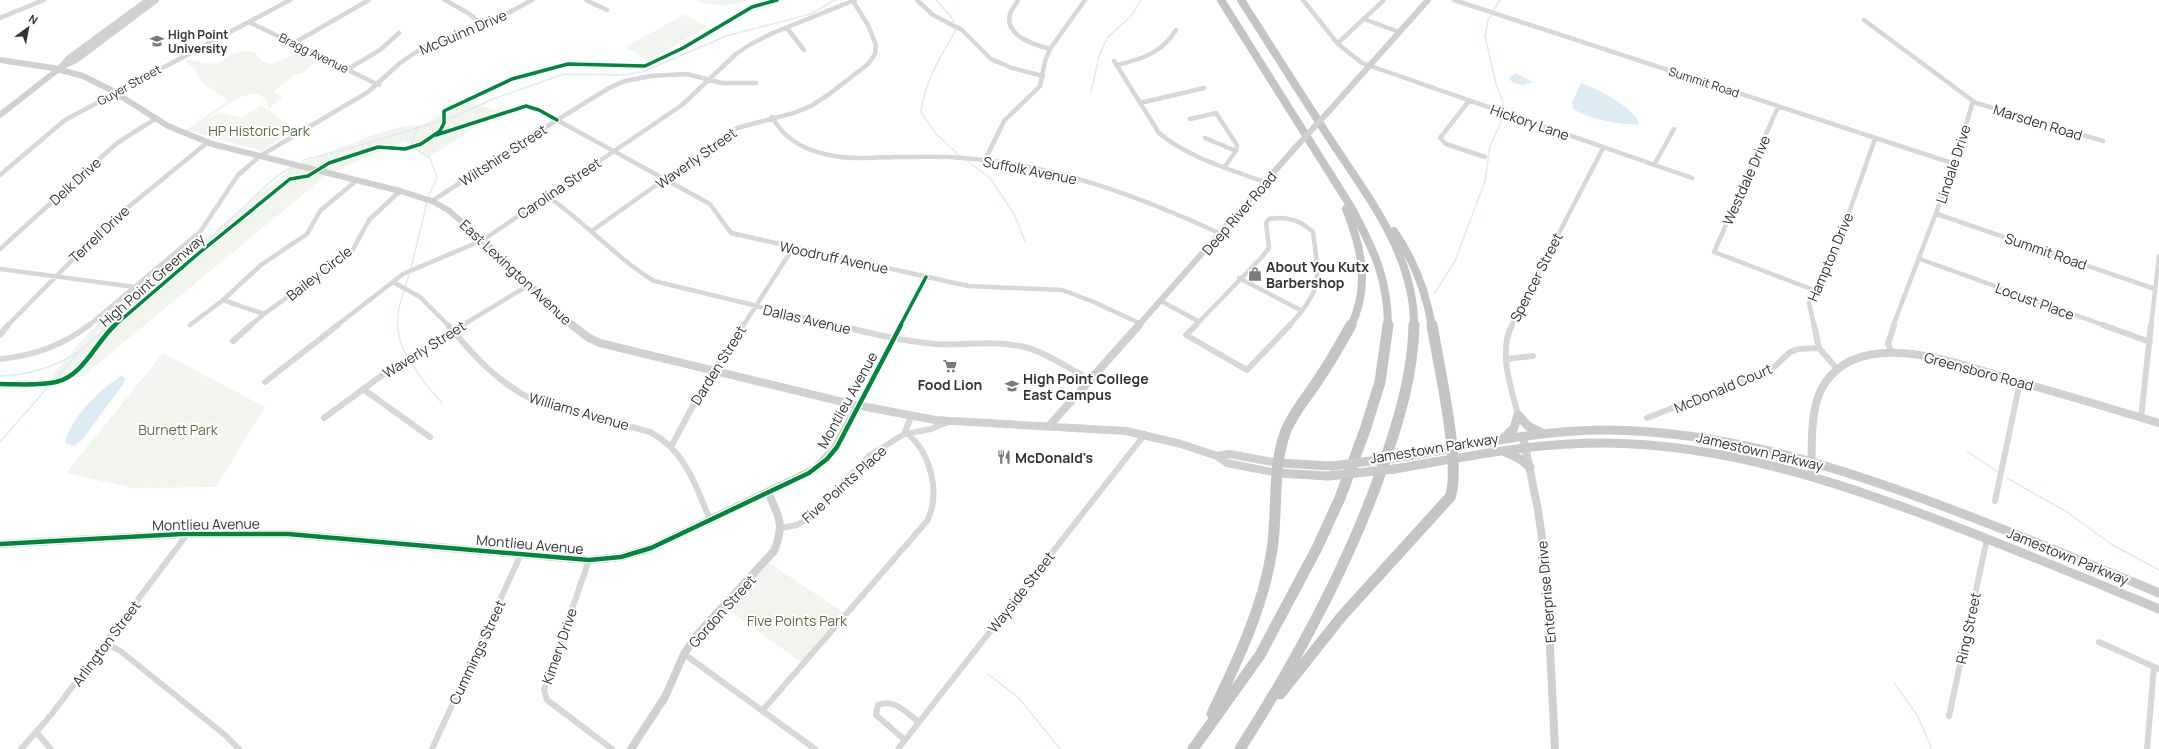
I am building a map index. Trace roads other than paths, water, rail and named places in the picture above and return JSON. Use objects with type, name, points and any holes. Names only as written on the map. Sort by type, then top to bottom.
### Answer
[{"type":"highway","points":[[1193,749],[1260,654],[1317,548],[1358,450],[1374,404],[1384,360],[1388,333],[1388,306],[1380,267],[1364,230],[1221,0]]},
{"type":"highway","points":[[1240,749],[1328,632],[1450,497],[1455,482],[1453,454],[1431,322],[1422,285],[1403,243],[1372,202],[1241,0]]},
{"type":"highway","points":[[1201,738],[1241,653],[1258,608],[1266,578],[1274,535],[1278,468],[1286,430],[1350,330],[1359,309],[1363,288],[1364,268],[1358,238],[1324,164]]},
{"type":"highway","points":[[1253,730],[1307,635],[1351,548],[1385,459],[1406,389],[1414,337],[1411,293],[1399,252],[1372,202]]},
{"type":"main road","points":[[0,115],[60,68],[69,58],[148,0]]},
{"type":"main road","points":[[60,68],[76,60],[156,0]]},
{"type":"main road","name":"Deep River Road","points":[[1049,426],[1428,0]]},
{"type":"main road","name":"East Lexington Avenue","points":[[0,60],[60,68],[86,77],[114,92],[155,119],[208,142],[400,191],[432,201],[448,210],[483,240],[577,330],[589,338],[714,371],[858,406],[911,417],[949,421],[1049,426]]},
{"type":"main road","name":"Greensboro Road","points":[[1811,475],[1818,401],[1826,382],[1838,370],[1858,359],[1892,352],[1918,354],[1942,359],[2159,423]]},
{"type":"main road","name":"Montlieu Avenue","points":[[0,544],[188,534],[288,534],[589,560],[610,560],[626,557],[652,548],[809,473],[827,459],[837,447],[858,406]]},
{"type":"main road","points":[[1518,414],[1528,426],[1543,433]]},
{"type":"main road","points":[[1503,439],[1514,428],[1518,414]]},
{"type":"main road","name":"Jamestown Parkway","points":[[1049,426],[1112,429],[1145,434],[1217,456],[1227,463],[1278,468],[1328,476],[1360,474],[1404,467],[1503,439],[1543,433],[1613,430],[1674,433],[1738,443],[1812,460],[1931,501],[2159,593]]},
{"type":"main road","name":"Enterprise Drive","points":[[1523,436],[1541,528],[1548,585],[1555,749]]},
{"type":"main road","name":"Jamestown Parkway","points":[[1217,456],[1229,454],[1278,468],[1358,464],[1408,456],[1502,451],[1589,443],[1669,447],[1740,458],[1811,475],[1891,502],[1987,539],[2159,609]]},
{"type":"main road","points":[[1502,451],[1515,456],[1530,467]]},
{"type":"main road","name":"Gordon Street","points":[[631,749],[665,697],[684,654],[704,626],[769,557],[777,545],[781,528],[778,512],[768,492]]},
{"type":"street","points":[[0,18],[44,0]]},
{"type":"street","name":"Guyer Street","points":[[0,175],[56,126],[114,92],[290,0]]},
{"type":"street","points":[[294,43],[369,0]]},
{"type":"street","points":[[446,0],[468,13],[483,25]]},
{"type":"street","name":"McGuinn Drive","points":[[0,359],[30,356],[51,350],[70,340],[200,232],[212,216],[232,183],[248,165],[260,156],[378,84],[400,63],[422,48],[447,37],[483,25],[532,0]]},
{"type":"street","points":[[586,0],[607,10]]},
{"type":"street","name":"Carolina Street","points":[[266,382],[393,282],[417,266],[455,253],[483,240],[682,105],[736,54],[751,44],[854,0]]},
{"type":"street","name":"Waverly Street","points":[[593,230],[666,180],[737,128],[801,110],[816,103],[873,58],[876,48],[859,8],[854,0]]},
{"type":"street","points":[[917,0],[924,10],[932,16],[961,29],[971,36],[978,47],[995,61],[1026,73],[1043,76]]},
{"type":"street","points":[[1018,0],[1010,14],[1012,28],[1027,42],[1050,50]]},
{"type":"street","points":[[985,160],[1004,121],[1035,93],[1040,86],[1045,61],[1050,50],[1084,0]]},
{"type":"street","name":"Hickory Lane","points":[[1303,0],[1352,58],[1368,66],[1692,178]]},
{"type":"street","points":[[1339,42],[1384,0]]},
{"type":"street","name":"Summit Road","points":[[1454,0],[1954,164]]},
{"type":"street","points":[[1364,19],[1399,32]]},
{"type":"street","points":[[1864,20],[1973,102]]},
{"type":"street","name":"Bragg Avenue","points":[[249,22],[378,84]]},
{"type":"street","points":[[787,28],[804,50]]},
{"type":"street","points":[[1176,30],[1169,42],[1159,52],[1115,63],[1159,132],[1167,141],[1181,149],[1265,182]]},
{"type":"street","points":[[348,69],[380,50],[399,33]]},
{"type":"street","name":"Wiltshire Street","points":[[432,201],[557,120],[609,88],[625,81],[651,76],[687,74],[722,83],[756,83]]},
{"type":"street","points":[[1140,103],[1204,88]]},
{"type":"street","points":[[1468,101],[1440,138],[1446,144],[1485,157]]},
{"type":"street","name":"Marsden Road","points":[[1973,102],[2103,141]]},
{"type":"street","name":"Lindale Drive","points":[[1892,352],[1888,344],[1891,332],[1920,259],[1954,164],[1973,102]]},
{"type":"street","name":"Westdale Drive","points":[[1778,107],[1714,252],[1814,290]]},
{"type":"street","points":[[1190,118],[1216,113],[1237,145],[1236,151],[1225,166]]},
{"type":"street","name":"Suffolk Avenue","points":[[772,117],[777,128],[784,136],[810,149],[832,156],[861,159],[903,157],[985,160],[1047,171],[1112,188],[1144,200],[1221,234]]},
{"type":"street","name":"Delk Drive","points":[[0,249],[117,143],[155,119]]},
{"type":"street","name":"Woodruff Avenue","points":[[557,120],[710,204],[731,233],[968,286],[1046,288],[1062,290],[1094,302],[1140,324]]},
{"type":"street","points":[[1654,165],[1674,129]]},
{"type":"street","points":[[1205,138],[1236,151]]},
{"type":"street","name":"Hampton Drive","points":[[1838,370],[1819,348],[1809,307],[1810,300],[1835,252],[1875,139]]},
{"type":"street","name":"Terrell Drive","points":[[0,335],[13,318],[110,222],[208,142]]},
{"type":"street","name":"Spencer Street","points":[[1518,414],[1506,359],[1506,344],[1511,326],[1603,148]]},
{"type":"street","points":[[190,325],[223,300],[261,265],[307,234],[320,211],[357,180]]},
{"type":"street","name":"Bailey Circle","points":[[233,341],[264,314],[352,251],[369,220],[400,191]]},
{"type":"street","name":"Dallas Avenue","points":[[547,196],[593,230],[648,279],[755,307],[893,339],[936,344],[990,342],[1019,346],[1031,349],[1091,380]]},
{"type":"street","name":"Summit Road","points":[[1936,214],[2155,289]]},
{"type":"street","points":[[1281,217],[1302,222],[1313,232],[1317,269],[1314,296],[1247,370],[1186,335],[1239,278],[1269,248],[1266,227],[1269,219],[1281,217]]},
{"type":"street","name":"Darden Street","points":[[672,445],[683,421],[793,248]]},
{"type":"street","points":[[2141,418],[2159,256]]},
{"type":"street","name":"Locust Place","points":[[1920,259],[2150,342]]},
{"type":"street","points":[[0,269],[135,287]]},
{"type":"street","name":"Montlieu Avenue","points":[[858,406],[926,277]]},
{"type":"street","points":[[1239,278],[1302,311]]},
{"type":"street","name":"Williams Avenue","points":[[393,282],[422,296],[480,362],[509,387],[519,393],[547,404],[650,432],[665,439],[672,445],[681,458],[710,520]]},
{"type":"street","name":"Waverly Street","points":[[324,418],[392,368],[529,285]]},
{"type":"street","points":[[223,300],[264,314]]},
{"type":"street","points":[[1161,301],[1198,321]]},
{"type":"street","name":"McDonald Court","points":[[1646,418],[1673,410],[1772,369],[1794,350],[1819,348]]},
{"type":"street","points":[[1506,359],[1533,356]]},
{"type":"street","points":[[1995,501],[2020,382]]},
{"type":"street","points":[[363,389],[430,437]]},
{"type":"street","points":[[762,711],[926,521],[934,502],[934,488],[917,442],[906,434],[911,417]]},
{"type":"street","name":"Five Points Place","points":[[781,528],[806,521],[869,456],[906,434],[925,430],[949,421]]},
{"type":"street","points":[[917,442],[925,430]]},
{"type":"street","name":"Wayside Street","points":[[898,749],[1145,434]]},
{"type":"street","name":"Arlington Street","points":[[21,749],[106,644],[188,534]]},
{"type":"street","name":"Ring Street","points":[[1949,716],[1987,539]]},
{"type":"street","name":"Cummings Street","points":[[432,749],[521,554]]},
{"type":"street","name":"Kimery Drive","points":[[589,560],[544,690],[547,700],[612,749]]},
{"type":"street","points":[[2099,642],[2156,668],[2147,749]]},
{"type":"street","points":[[106,644],[119,650],[225,735],[239,749]]},
{"type":"street","points":[[684,654],[815,749]]},
{"type":"street","points":[[905,740],[876,715],[878,706],[885,702],[892,703],[919,722]]},
{"type":"street","points":[[36,732],[51,749]]},
{"type":"waterway","points":[[418,128],[456,116],[493,99],[564,74],[626,75],[645,71],[726,36],[811,14],[835,0]]},
{"type":"waterway","points":[[936,0],[951,17],[955,25]]},
{"type":"waterway","points":[[1091,92],[1099,56],[1107,38],[1131,16],[1141,0]]},
{"type":"waterway","points":[[1434,294],[1455,261],[1485,181],[1490,146],[1503,118],[1503,102],[1496,84],[1485,36],[1488,20],[1500,0]]},
{"type":"waterway","points":[[957,28],[930,79],[926,89],[921,112],[936,134],[960,156]]},
{"type":"waterway","points":[[303,160],[355,147],[418,128]]},
{"type":"waterway","points":[[418,128],[411,146],[430,158],[437,177],[428,198]]},
{"type":"waterway","points":[[965,159],[990,178],[1014,214],[1025,241]]},
{"type":"waterway","points":[[0,376],[40,370],[59,363],[77,353],[183,263],[277,176],[292,167]]},
{"type":"waterway","points":[[411,268],[427,202]]},
{"type":"waterway","points":[[407,357],[399,335],[398,314],[402,294],[410,272]]},
{"type":"waterway","points":[[56,379],[78,353]]},
{"type":"waterway","points":[[410,360],[423,381],[442,403]]},
{"type":"waterway","points":[[0,442],[48,387]]},
{"type":"waterway","points":[[1967,451],[1998,472]]},
{"type":"waterway","points":[[2007,478],[2067,512],[2111,544],[2159,570]]},
{"type":"waterway","points":[[988,674],[1019,698],[1060,749]]},
{"type":"waterway","points":[[1895,684],[1917,715],[1932,749]]},
{"type":"place","name":"High Point University","points":[[157,41]]},
{"type":"place","name":"About You Kutx Barbershop","points":[[1255,274]]},
{"type":"place","name":"Food Lion","points":[[950,366]]},
{"type":"place","name":"High Point College East Campus","points":[[1012,386]]},
{"type":"place","name":"McDonald's","points":[[1004,457]]},
{"type":"park label","name":"HP Historic Park","points":[[259,130]]},
{"type":"park label","name":"Burnett Park","points":[[178,429]]},
{"type":"park label","name":"Five Points Park","points":[[797,620]]}]
